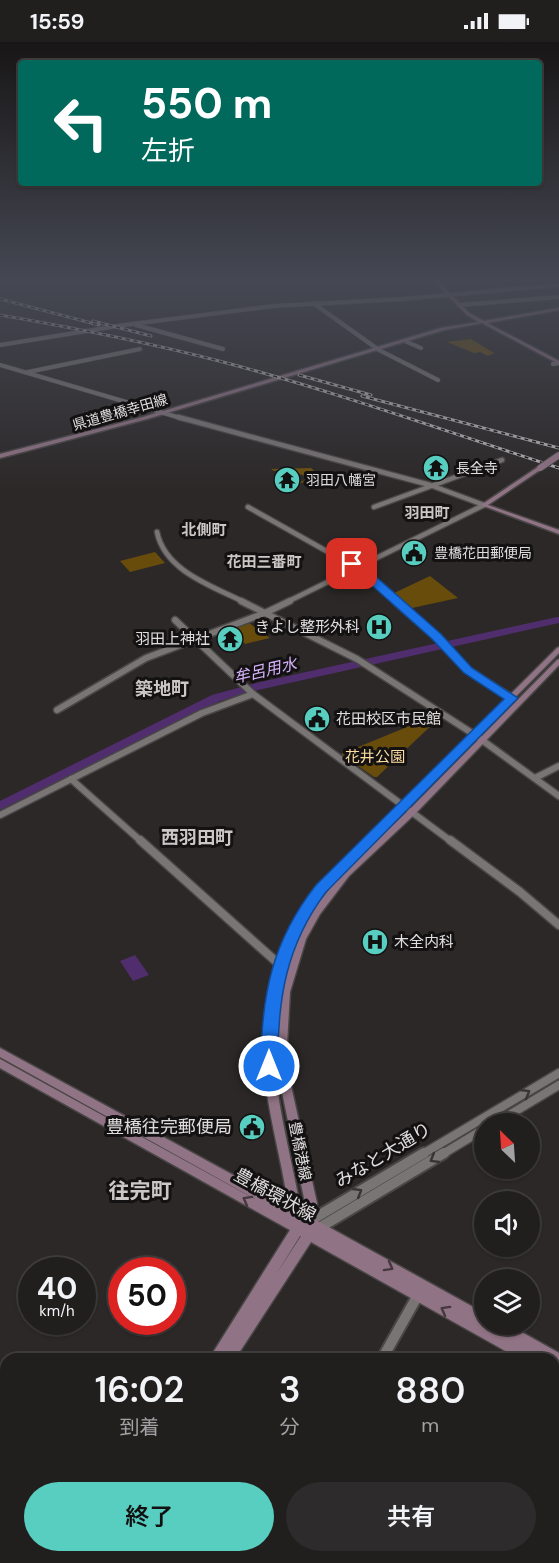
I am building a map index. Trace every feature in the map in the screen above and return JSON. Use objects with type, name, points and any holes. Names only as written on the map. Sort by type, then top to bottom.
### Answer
[{"type":"main road","name":"県道豊橋幸田線","points":[[0,458],[166,413],[382,349]]},
{"type":"main road","points":[[530,349],[558,364]]},
{"type":"main road","points":[[486,503],[559,455]]},
{"type":"main road","points":[[486,503],[559,527]]},
{"type":"main road","points":[[486,503],[559,532]]},
{"type":"main road","name":"豊橋港線","points":[[478,738],[512,698],[559,650]]},
{"type":"main road","name":"豊橋港線","points":[[309,1228],[311,1203],[281,1064],[283,1012],[289,973],[301,939],[330,891],[478,738],[559,661]]},
{"type":"main road","name":"豊橋港線","points":[[296,1215],[269,1066],[269,1022],[280,965],[290,937],[314,898],[408,809]]},
{"type":"main road","name":"豊橋環状線","points":[[0,1052],[296,1215],[309,1228],[418,1295],[522,1353]]},
{"type":"main road","name":"豊橋環状線","points":[[0,1063],[474,1314]]},
{"type":"main road","name":"みなと大通り","points":[[219,1353],[309,1228]]},
{"type":"main road","name":"みなと大通り","points":[[231,1353],[309,1228]]},
{"type":"main road","points":[[514,1335],[546,1353]]},
{"type":"street","points":[[26,373],[140,349]]},
{"type":"street","points":[[378,350],[438,381]]},
{"type":"street","points":[[0,365],[154,410],[431,484],[486,503]]},
{"type":"street","points":[[374,507],[431,484],[502,460]]},
{"type":"street","points":[[57,710],[146,658],[265,613],[486,503]]},
{"type":"street","points":[[248,507],[357,567],[445,645],[468,670],[512,698]]},
{"type":"street","points":[[157,532],[160,547],[184,572],[365,663],[478,738],[559,796]]},
{"type":"street","points":[[175,620],[250,691],[520,892],[559,925]]},
{"type":"street","points":[[0,815],[250,691]]},
{"type":"street","points":[[535,778],[559,766]]},
{"type":"street","points":[[71,780],[280,965]]},
{"type":"street","name":"みなと大通り","points":[[309,1228],[559,1074]]},
{"type":"street","points":[[512,1113],[559,1085]]},
{"type":"street","name":"みなと大通り","points":[[309,1228],[474,1135]]},
{"type":"street","points":[[385,1353],[418,1295]]},
{"type":"green space","points":[[464,349],[487,349],[494,353],[488,356],[480,352],[474,353]]},
{"type":"green space","points":[[155,552],[165,563],[130,572],[120,561]]},
{"type":"green space","points":[[430,576],[458,598],[412,608],[394,593]]},
{"type":"green space","points":[[249,623],[270,638],[245,644],[231,629]]},
{"type":"green space","name":"花井公園","points":[[434,716],[437,720],[377,777],[341,754]]},
{"type":"shaded area","points":[[311,468],[321,477],[285,488],[281,485],[295,484],[310,478],[271,469]]},
{"type":"shaded area","points":[[135,955],[149,975],[133,981],[120,961]]},
{"type":"waterway","name":"牟呂用水","points":[[0,806],[216,698],[256,687],[557,620]]},
{"type":"railway","points":[[172,349],[350,399],[559,468]]},
{"type":"railway","points":[[299,375],[371,395]]},
{"type":"railway","points":[[362,396],[559,448]]},
{"type":"place","name":"長全寺","points":[[436,468]]},
{"type":"place","name":"羽田八幡宮","points":[[287,480]]},
{"type":"place","name":"豊橋花田郵便局","points":[[414,553]]},
{"type":"place","name":"きよし整形外科","points":[[379,627]]},
{"type":"place","name":"羽田上神社","points":[[230,639]]},
{"type":"place","name":"花田校区市民館","points":[[317,719]]},
{"type":"place","name":"木全内科","points":[[375,942]]},
{"type":"place","name":"豊橋往完郵便局","points":[[252,1127]]},
{"type":"district","name":"羽田町","points":[[427,513]]},
{"type":"district","name":"北側町","points":[[204,530]]},
{"type":"district","name":"花田三番町","points":[[264,562]]},
{"type":"district","name":"築地町","points":[[162,689]]},
{"type":"district","name":"西羽田町","points":[[197,838]]},
{"type":"district","name":"往完町","points":[[140,1191]]},
{"type":"route","points":[[269,1066],[269,1022],[273,993],[290,937],[307,907],[321,888],[512,698],[468,670],[436,637],[352,564]]}]
